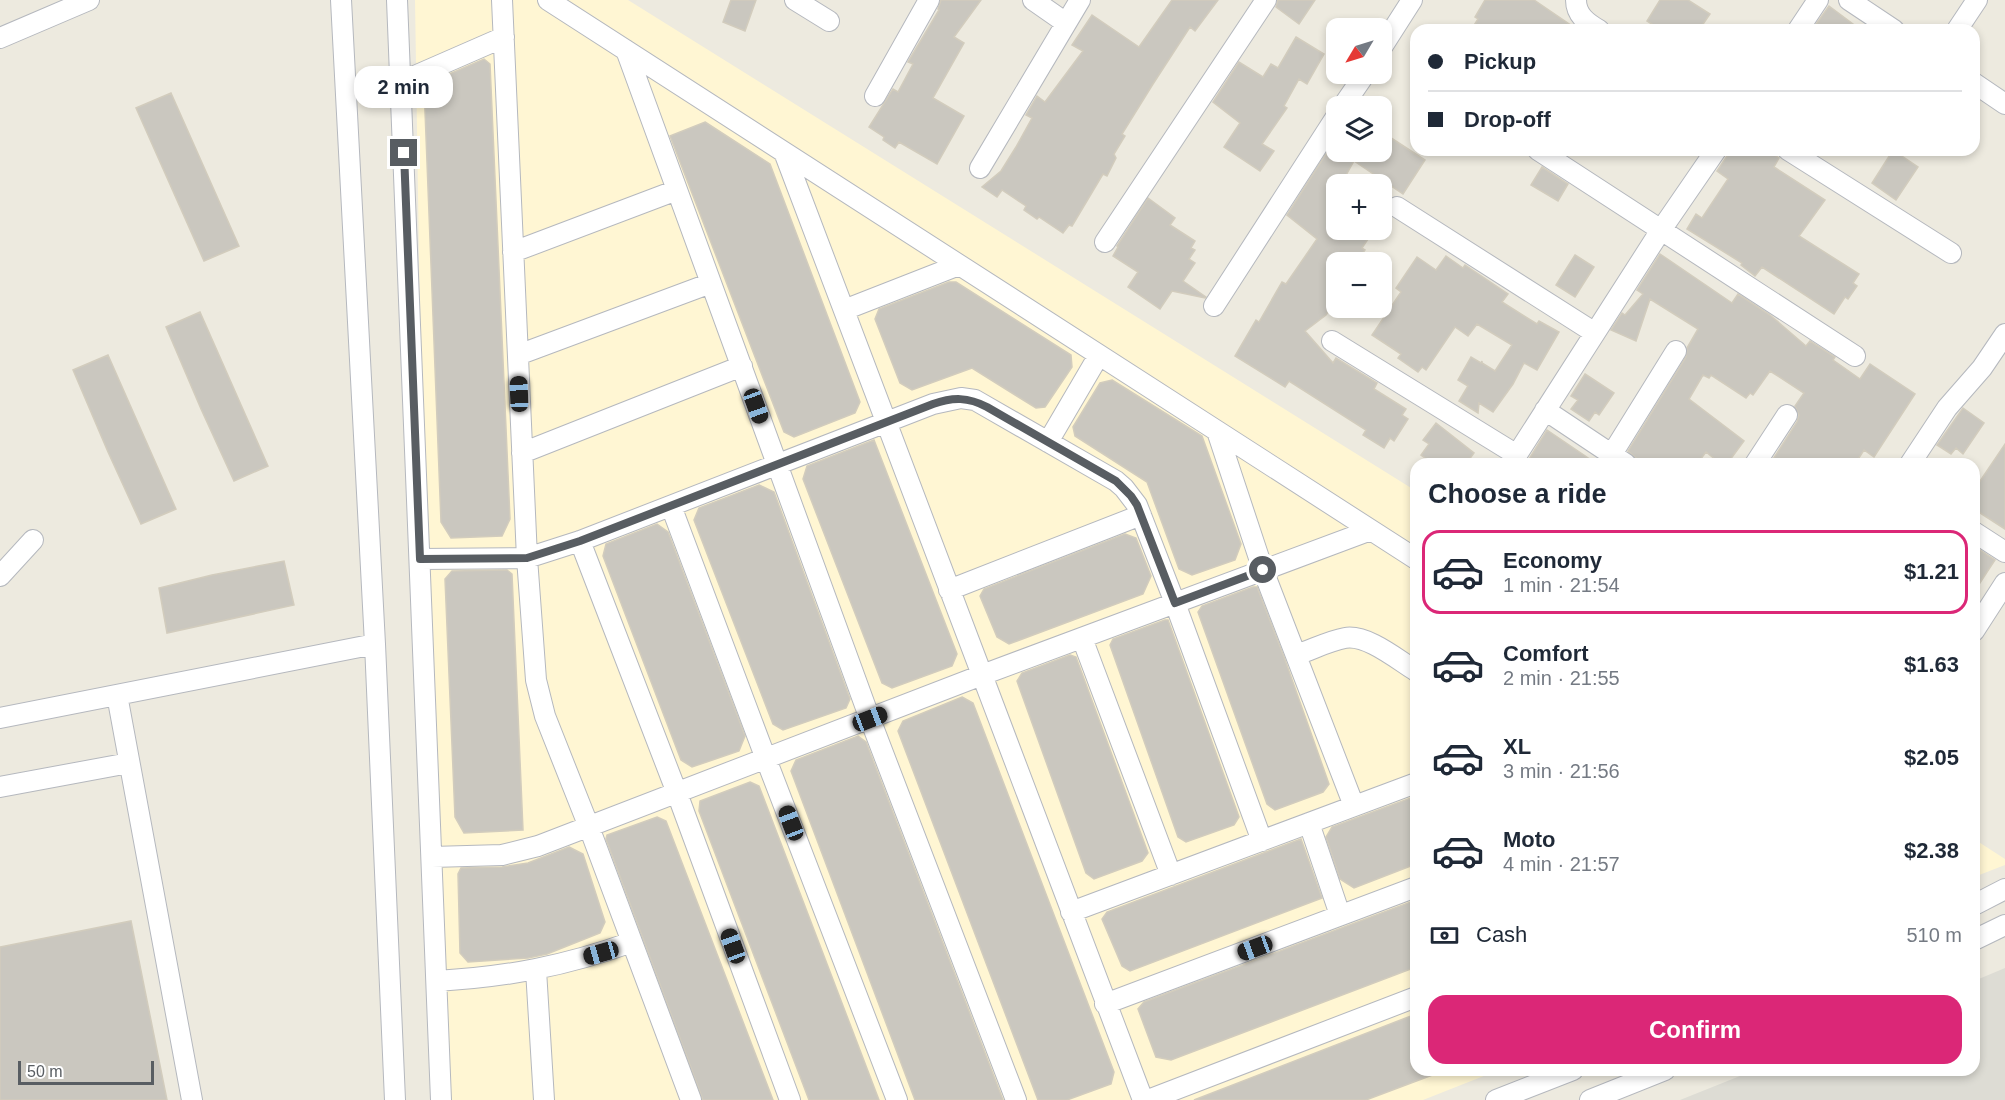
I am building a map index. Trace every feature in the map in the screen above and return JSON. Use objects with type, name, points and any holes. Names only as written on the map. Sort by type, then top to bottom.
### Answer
[{"type":"street","points":[[0,38],[89,0]]},
{"type":"street","points":[[341,0],[375,644],[395,1100]]},
{"type":"street","points":[[397,0],[441,1100]]},
{"type":"street","points":[[502,0],[527,558],[534,662],[540,698],[691,1100]]},
{"type":"street","points":[[548,0],[1410,555]]},
{"type":"street","points":[[795,0],[830,21]]},
{"type":"street","points":[[876,96],[929,0]]},
{"type":"street","points":[[1033,0],[1066,23]]},
{"type":"street","points":[[980,168],[1080,0]]},
{"type":"street","points":[[1105,242],[1266,0]]},
{"type":"street","points":[[1392,31],[1412,0]]},
{"type":"street","points":[[1576,0],[1576,6],[1582,18],[1590,24]]},
{"type":"street","points":[[1802,24],[1818,0]]},
{"type":"street","points":[[1849,0],[1885,24]]},
{"type":"street","points":[[1961,24],[1977,0]]},
{"type":"street","points":[[400,82],[504,37]]},
{"type":"street","points":[[626,50],[870,719],[1016,1100]]},
{"type":"street","points":[[1980,88],[2005,104]]},
{"type":"street","points":[[1214,306],[1326,132]]},
{"type":"street","points":[[784,152],[1143,1100]]},
{"type":"street","points":[[1547,156],[1855,356]]},
{"type":"street","points":[[1515,458],[1661,230],[1712,156]]},
{"type":"street","points":[[1797,156],[1951,253]]},
{"type":"street","points":[[513,252],[677,190]]},
{"type":"street","points":[[1397,207],[1595,333]]},
{"type":"street","points":[[844,310],[959,265]]},
{"type":"street","points":[[518,355],[711,283]]},
{"type":"street","points":[[1914,458],[1947,408],[1982,368],[2005,334]]},
{"type":"street","points":[[1332,341],[1512,458]]},
{"type":"street","points":[[1620,458],[1676,351]]},
{"type":"street","points":[[1048,442],[1099,355]]},
{"type":"street","points":[[522,453],[742,366]]},
{"type":"street","points":[[420,559],[527,558],[580,541],[947,399],[975,400],[1116,481],[1131,496],[1141,515],[1175,603],[1262,841]]},
{"type":"street","points":[[1545,410],[1617,458]]},
{"type":"street","points":[[1759,458],[1786,415]]},
{"type":"street","points":[[1216,431],[1263,570],[1354,806]]},
{"type":"street","points":[[671,506],[897,1100]]},
{"type":"street","points":[[949,590],[1141,515]]},
{"type":"street","points":[[432,856],[483,856],[520,852],[982,675],[1371,530]]},
{"type":"street","points":[[1980,536],[2005,552]]},
{"type":"street","points":[[0,576],[33,540]]},
{"type":"street","points":[[580,541],[677,793],[790,1100]]},
{"type":"street","points":[[1980,622],[2005,583]]},
{"type":"street","points":[[1296,655],[1345,638],[1355,637],[1373,644],[1410,668]]},
{"type":"street","points":[[1082,638],[1171,875]]},
{"type":"street","points":[[0,718],[375,644]]},
{"type":"street","points":[[117,695],[192,1100]]},
{"type":"street","points":[[0,787],[129,763]]},
{"type":"street","points":[[1071,912],[1410,785]]},
{"type":"street","points":[[1309,823],[1340,915]]},
{"type":"street","points":[[1105,1004],[1410,889]]},
{"type":"street","points":[[1980,902],[2005,889]]},
{"type":"street","points":[[1980,937],[2005,925]]},
{"type":"street","points":[[437,981],[474,979],[536,970],[632,942]]},
{"type":"street","points":[[536,970],[544,1100]]},
{"type":"street","points":[[1148,1100],[1410,999]]},
{"type":"street","points":[[1496,1100],[1558,1076]]},
{"type":"street","points":[[1590,1100],[1650,1076]]},
{"type":"shaded area","points":[[415,0],[628,0],[1410,487],[1410,1076],[1484,1076],[1423,1100],[432,1100]]},
{"type":"shaded area","points":[[1980,843],[2005,859],[2005,865],[1980,875]]},
{"type":"shaded area","points":[[2005,968],[2005,1100],[1680,1100],[1740,1076],[1980,1076],[1980,978]]},
{"type":"building","points":[[731,0],[756,0],[745,31],[723,22]]},
{"type":"building","points":[[941,0],[981,0],[954,37],[964,43],[933,98],[964,116],[937,164],[899,142],[895,148],[869,127],[893,89],[898,92],[913,64],[908,62],[939,10]]},
{"type":"building","points":[[1172,0],[1218,0],[1195,31],[1190,27],[1153,84],[1122,134],[1125,136],[1114,154],[1116,158],[1107,176],[1103,174],[1072,226],[1069,225],[1063,233],[1024,210],[1026,206],[1002,190],[997,197],[982,187],[1001,171],[1016,147],[1032,118],[1026,115],[1037,96],[1045,102],[1083,51],[1072,45],[1092,15],[1139,47]]},
{"type":"building","points":[[1278,0],[1315,0],[1299,24],[1276,7]]},
{"type":"building","points":[[1485,0],[1534,0],[1569,24],[1475,24],[1478,19],[1475,17]]},
{"type":"building","points":[[1660,0],[1688,0],[1710,14],[1703,24],[1652,24],[1647,21]]},
{"type":"building","points":[[1829,6],[1853,24],[1816,24]]},
{"type":"building","points":[[1296,37],[1324,54],[1307,84],[1299,79],[1284,106],[1287,108],[1262,144],[1274,151],[1260,171],[1224,147],[1240,123],[1213,102],[1239,62],[1263,77],[1271,64],[1278,68]]},
{"type":"building","points":[[484,59],[490,64],[510,519],[502,536],[451,538],[441,522],[424,85]]},
{"type":"building","points":[[171,93],[239,246],[204,261],[136,108]]},
{"type":"building","points":[[705,122],[770,164],[860,402],[855,413],[794,437],[784,432],[670,136]]},
{"type":"building","points":[[1392,139],[1410,150],[1410,156],[1419,156],[1425,160],[1403,194],[1392,187],[1392,174],[1373,174],[1355,162],[1392,162]]},
{"type":"building","points":[[1326,154],[1326,162],[1353,162],[1347,174],[1326,174],[1326,240],[1367,240],[1362,248],[1365,250],[1364,252],[1326,252],[1326,315],[1305,331],[1333,363],[1336,358],[1377,383],[1374,389],[1406,409],[1402,415],[1408,419],[1394,441],[1390,438],[1384,448],[1363,435],[1366,430],[1289,381],[1285,387],[1235,356],[1256,320],[1259,322],[1282,282],[1286,284],[1317,239],[1287,215]]},
{"type":"building","points":[[1727,156],[1776,156],[1779,158],[1774,167],[1825,200],[1799,236],[1859,274],[1853,283],[1857,286],[1848,299],[1845,297],[1834,314],[1762,267],[1755,276],[1741,265],[1742,263],[1687,229],[1696,214],[1702,218],[1728,179],[1717,171]]},
{"type":"building","points":[[1889,156],[1902,156],[1918,167],[1896,200],[1872,183]]},
{"type":"building","points":[[1542,167],[1568,184],[1558,201],[1531,185]]},
{"type":"building","points":[[1148,198],[1175,218],[1170,225],[1195,241],[1191,248],[1195,250],[1189,259],[1195,263],[1183,281],[1205,298],[1172,291],[1160,309],[1128,287],[1138,272],[1113,256]]},
{"type":"building","points":[[1660,254],[1732,303],[1738,294],[1770,315],[1806,346],[1810,341],[1835,357],[1833,360],[1860,379],[1870,364],[1915,394],[1874,457],[1864,450],[1859,458],[1774,458],[1797,422],[1799,415],[1795,406],[1804,393],[1770,371],[1753,395],[1750,393],[1746,398],[1711,375],[1709,378],[1703,375],[1689,399],[1744,441],[1731,458],[1714,458],[1706,452],[1702,458],[1636,458],[1628,451],[1686,357],[1687,348],[1698,329],[1650,299],[1636,341],[1611,330],[1622,313],[1625,315],[1643,294],[1637,290]]},
{"type":"building","points":[[1575,255],[1594,267],[1575,297],[1556,285]]},
{"type":"building","points":[[1446,256],[1463,268],[1465,265],[1508,294],[1502,302],[1537,324],[1539,321],[1559,332],[1537,370],[1524,363],[1513,384],[1493,412],[1479,403],[1478,413],[1459,401],[1468,386],[1458,380],[1471,357],[1481,363],[1482,361],[1495,371],[1512,345],[1477,324],[1468,336],[1455,327],[1426,370],[1422,367],[1418,372],[1398,358],[1401,354],[1372,335],[1383,318],[1392,318],[1392,305],[1401,292],[1396,288],[1417,257],[1436,270]]},
{"type":"building","points":[[949,282],[956,282],[1071,355],[1072,367],[1045,407],[1036,408],[972,368],[912,390],[900,383],[875,319],[879,309]]},
{"type":"building","points":[[200,312],[268,466],[234,481],[166,327]]},
{"type":"building","points":[[108,355],[176,509],[141,524],[73,370]]},
{"type":"building","points":[[1585,374],[1614,393],[1599,415],[1595,412],[1589,421],[1571,409],[1578,400],[1571,396]]},
{"type":"building","points":[[1112,380],[1202,436],[1241,544],[1235,560],[1192,575],[1179,569],[1147,482],[1075,436],[1073,427],[1100,383]]},
{"type":"building","points":[[1963,408],[1984,423],[1963,454],[1956,448],[1951,454],[1937,445]]},
{"type":"building","points":[[1436,423],[1474,453],[1470,458],[1425,458],[1421,455],[1429,444],[1423,440]]},
{"type":"building","points":[[1547,430],[1588,458],[1530,458]]},
{"type":"building","points":[[874,440],[957,654],[952,666],[892,688],[882,683],[803,479],[807,466]]},
{"type":"building","points":[[2005,444],[2005,529],[1980,513],[1980,481]]},
{"type":"building","points":[[759,485],[774,492],[850,699],[846,708],[783,730],[773,724],[694,520],[699,508]]},
{"type":"building","points":[[657,524],[668,532],[745,736],[739,751],[692,767],[681,760],[603,556],[606,544]]},
{"type":"building","points":[[1125,534],[1136,538],[1151,576],[1143,594],[1009,644],[997,637],[980,596],[984,589]]},
{"type":"building","points":[[1980,550],[1995,560],[1980,583]]},
{"type":"building","points":[[284,561],[294,605],[167,633],[159,588]]},
{"type":"building","points":[[507,570],[512,574],[523,830],[464,833],[455,817],[445,579],[452,571]]},
{"type":"building","points":[[1257,587],[1329,784],[1323,792],[1275,810],[1267,804],[1198,612],[1202,606]]},
{"type":"building","points":[[1168,620],[1239,817],[1234,825],[1186,842],[1178,837],[1110,645],[1113,639]]},
{"type":"building","points":[[1070,655],[1076,657],[1148,853],[1142,861],[1094,879],[1086,873],[1017,681],[1022,673]]},
{"type":"building","points":[[962,697],[973,703],[1114,1072],[1111,1084],[1067,1100],[1038,1100],[898,731],[903,721]]},
{"type":"building","points":[[858,736],[866,742],[1003,1100],[915,1100],[791,771],[796,760]]},
{"type":"building","points":[[750,782],[759,786],[879,1100],[809,1100],[699,811],[700,801]]},
{"type":"building","points":[[1410,798],[1410,866],[1354,888],[1340,879],[1326,837],[1332,827]]},
{"type":"building","points":[[657,817],[666,821],[773,1100],[703,1100],[606,839],[607,835]]},
{"type":"building","points":[[1301,839],[1322,898],[1130,971],[1122,966],[1102,919],[1107,912]]},
{"type":"building","points":[[569,847],[583,854],[605,922],[600,933],[547,954],[528,958],[468,962],[460,953],[458,874],[461,868],[502,867],[528,863]]},
{"type":"building","points":[[1410,902],[1410,969],[1171,1060],[1156,1057],[1138,1009],[1144,1002]]},
{"type":"building","points":[[131,921],[167,1100],[0,1100],[0,947]]},
{"type":"building","points":[[1410,1016],[1410,1076],[1430,1076],[1366,1100],[1194,1100]]},
{"type":"route","points":[[404,153],[420,559],[527,558],[580,541],[933,404],[947,399],[961,398],[975,400],[1116,481],[1124,488],[1137,505],[1175,603],[1263,570]]}]
